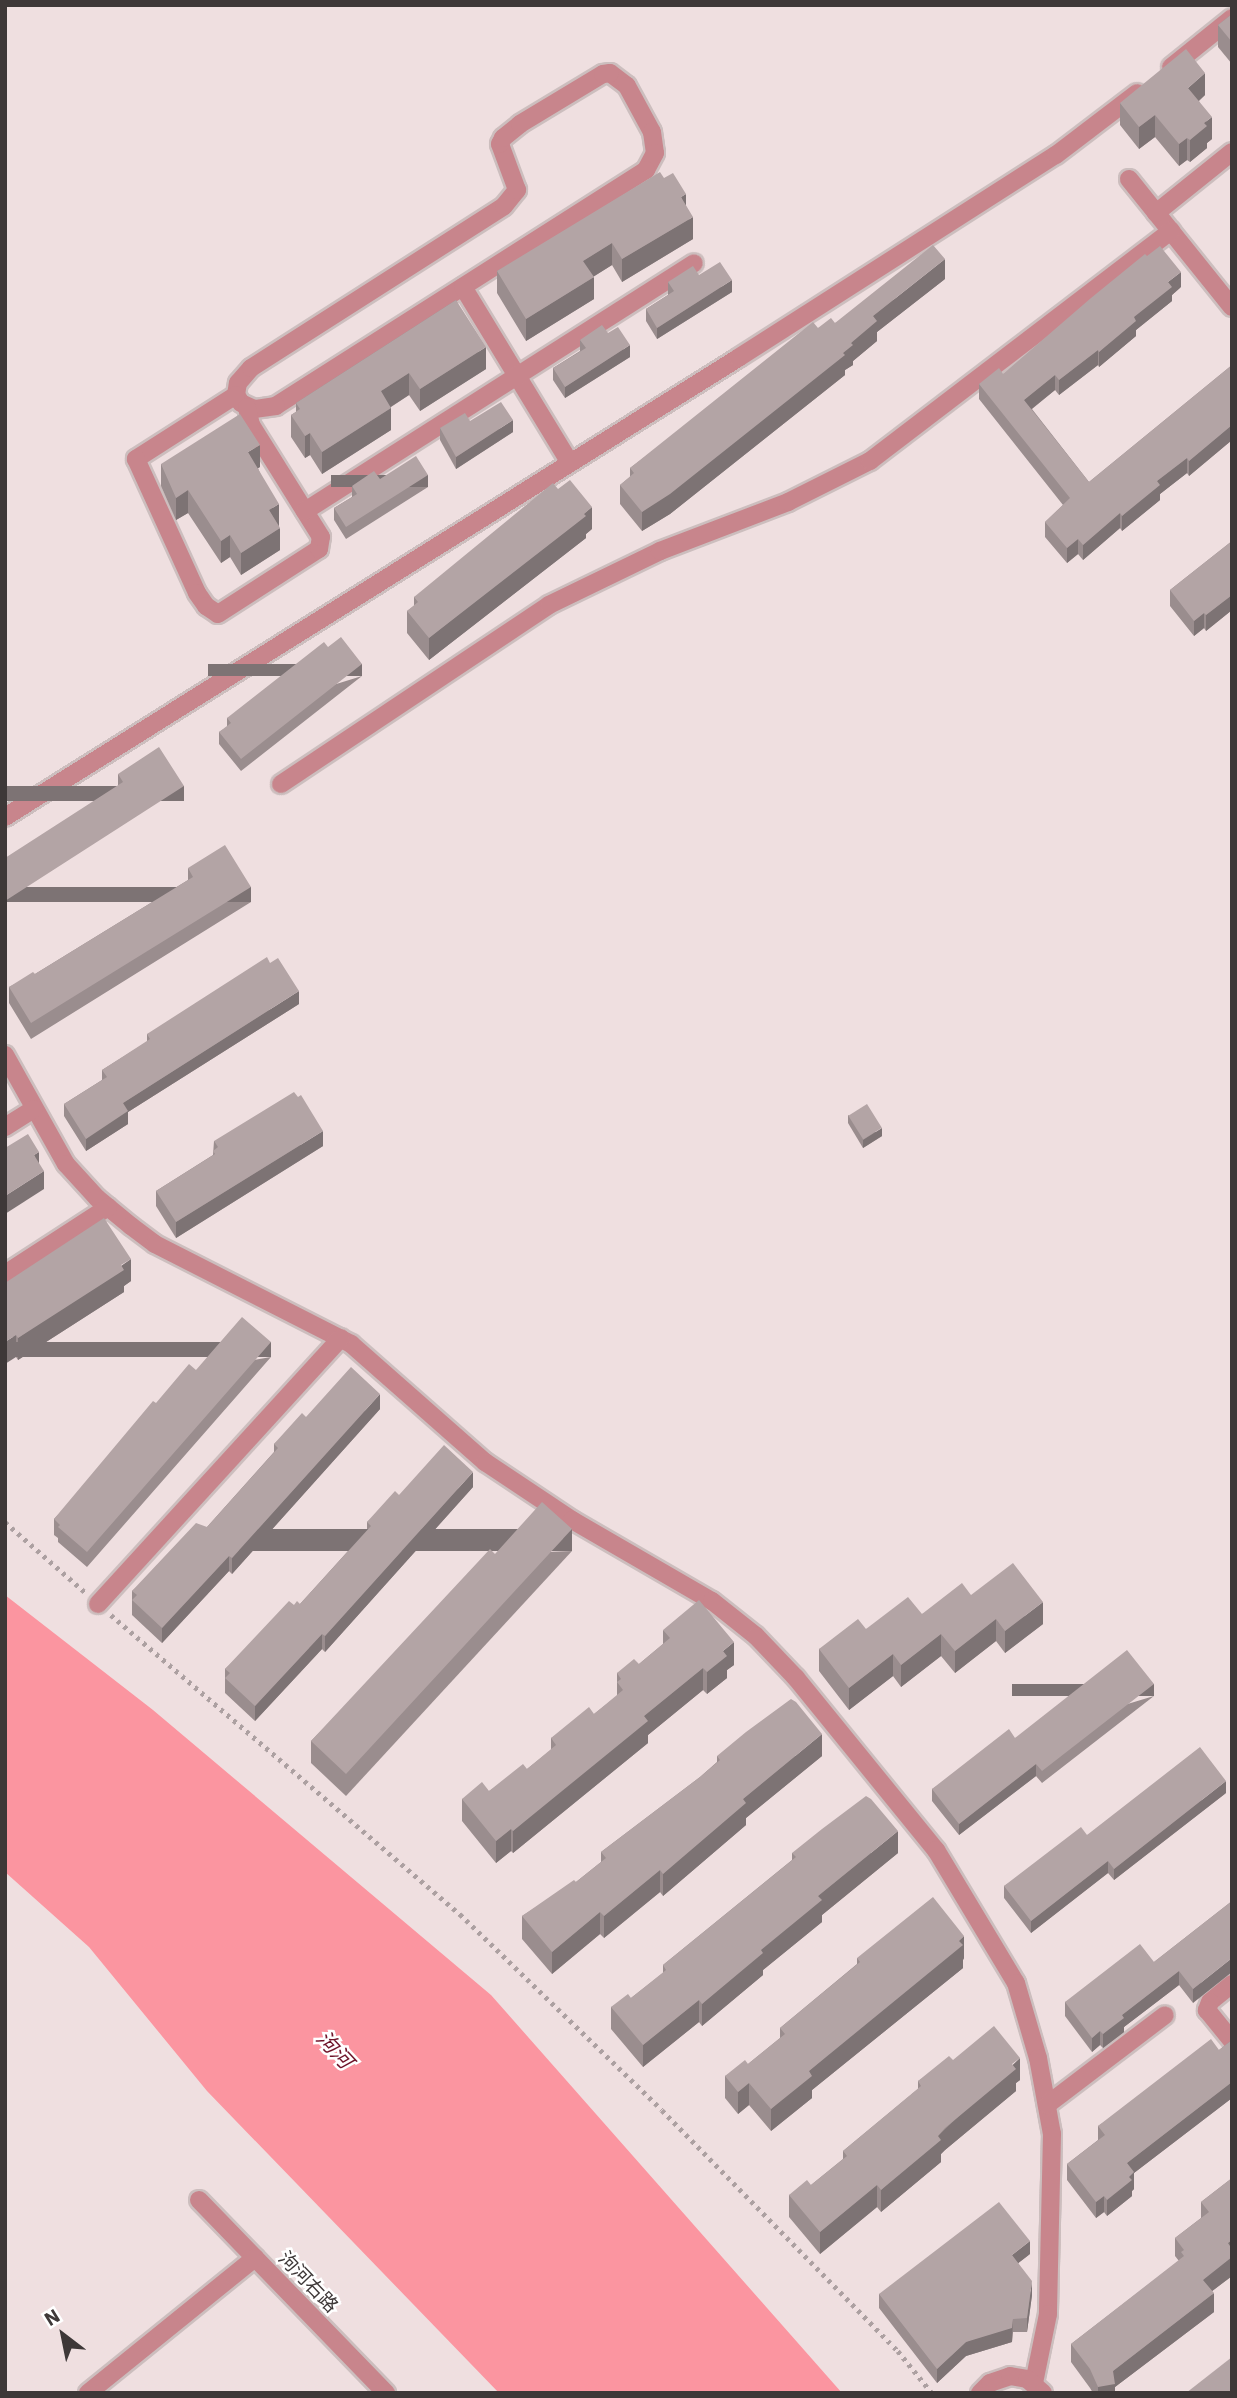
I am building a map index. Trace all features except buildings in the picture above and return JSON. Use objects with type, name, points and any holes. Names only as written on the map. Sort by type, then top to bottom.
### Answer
[{"type":"street","points":[[5,817],[1056,155],[1232,18]]},
{"type":"street","points":[[242,401],[136,459],[197,593],[206,606],[218,614],[319,549],[321,537],[251,425],[242,401],[238,383],[251,368],[504,206],[517,190],[499,144],[520,124],[603,74],[616,76],[627,86],[652,132],[655,153],[646,170],[276,406],[254,409],[242,401]]},
{"type":"street","points":[[1156,213],[1232,152]]},
{"type":"street","points":[[1129,179],[1232,306]]},
{"type":"street","points":[[281,784],[550,605],[660,551],[788,502],[870,461],[1171,231]]},
{"type":"street","points":[[305,511],[694,263]]},
{"type":"street","points":[[463,287],[570,463]]},
{"type":"street","points":[[5,1055],[66,1164],[108,1207],[155,1244],[341,1338],[485,1462],[572,1520],[712,1601],[756,1636],[796,1678],[936,1850],[999,1952],[1025,2007],[1052,2134],[1048,2314],[1039,2388],[1010,2376],[990,2383],[980,2393]]},
{"type":"street","points":[[5,1127],[34,1109]]},
{"type":"street","points":[[5,1274],[108,1207]]},
{"type":"street","points":[[98,1604],[341,1338]]},
{"type":"street","points":[[1232,1984],[1210,2002],[1207,2010],[1232,2041]]},
{"type":"street","points":[[1047,2105],[1165,2015]]},
{"type":"street","name":"泃河右路","points":[[199,2200],[386,2393]]},
{"type":"street","points":[[88,2393],[255,2258]]},
{"type":"path","points":[[5,1522],[460,1914],[662,2110],[898,2351],[932,2393]]},
{"type":"water","name":"泃河","points":[[5,1595],[153,1710],[491,1995],[842,2393],[499,2393],[207,2091],[89,1947],[5,1872]]}]
